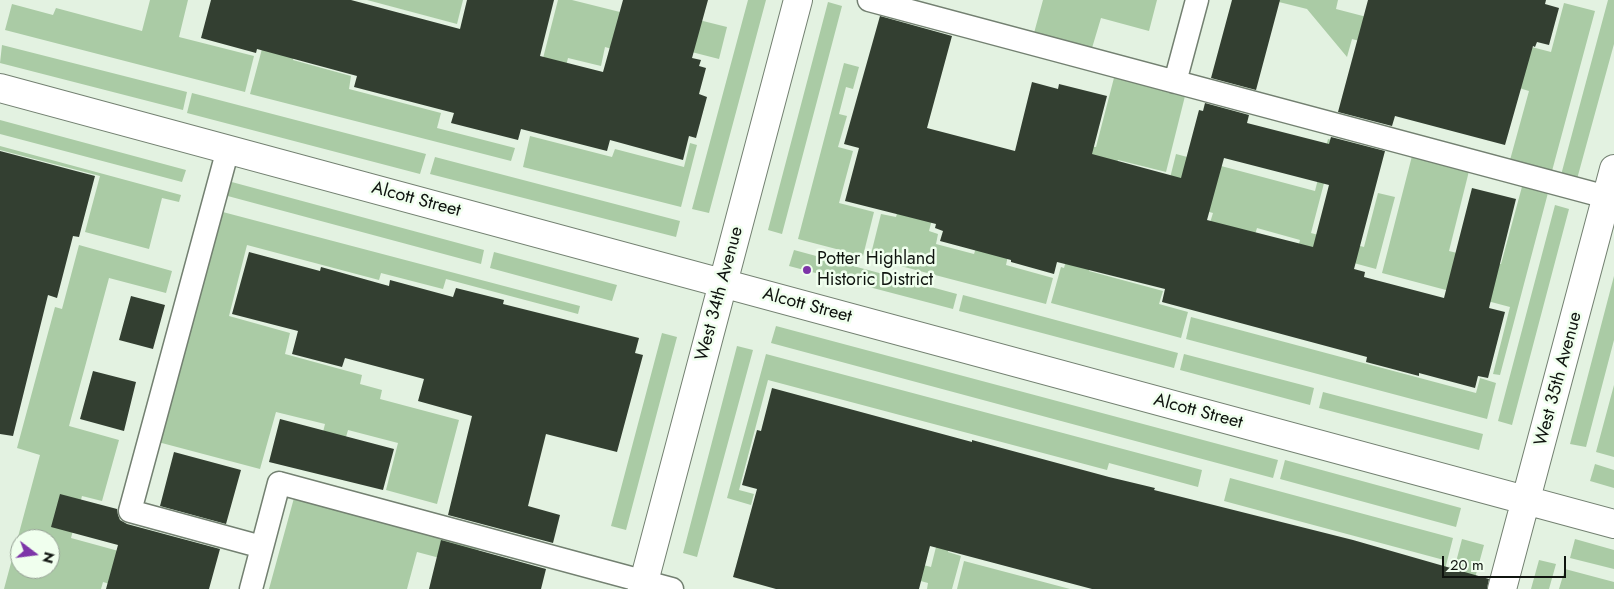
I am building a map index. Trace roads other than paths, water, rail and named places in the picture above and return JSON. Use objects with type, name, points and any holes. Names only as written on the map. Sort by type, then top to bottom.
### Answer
[{"type":"street","name":"West 34th Avenue","points":[[643,585],[798,0]]},
{"type":"street","name":"Alcott Street","points":[[0,88],[1614,524]]},
{"type":"street","name":"West 35th Avenue","points":[[1502,589],[1610,198],[1614,169]]},
{"type":"lane","points":[[868,0],[1610,198]]},
{"type":"lane","points":[[1175,82],[1197,0]]},
{"type":"lane","points":[[228,149],[130,511],[262,547]]},
{"type":"lane","points":[[251,589],[279,483],[643,585],[672,589]]},
{"type":"place","name":"Potter Highland Historic District","points":[[807,270]]}]
